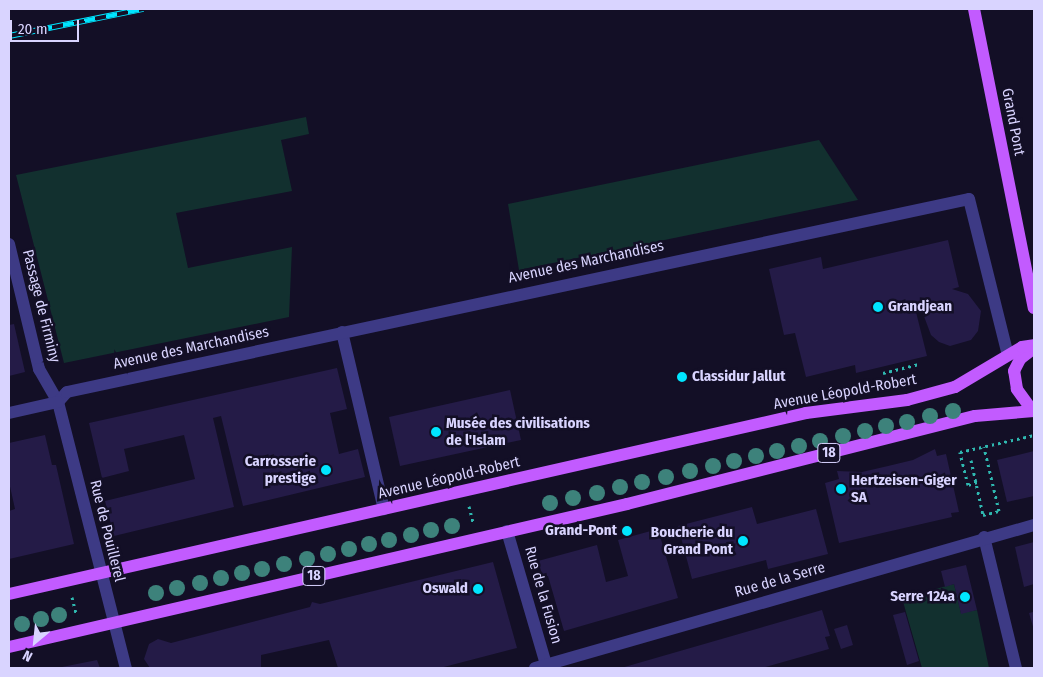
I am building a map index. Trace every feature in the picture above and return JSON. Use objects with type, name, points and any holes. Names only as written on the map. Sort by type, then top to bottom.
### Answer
[{"type":"main road","name":"Grand Pont","points":[[974,9],[1034,308]]},
{"type":"main road","name":"Avenue Léopold-Robert","points":[[9,594],[806,413],[908,400],[956,387],[985,372],[1008,355],[1034,346]]},
{"type":"main road","name":"Avenue Léopold-Robert","points":[[1033,410],[1017,390],[1014,371],[1020,359],[1034,346]]},
{"type":"main road","name":"Avenue Léopold-Robert","points":[[9,647],[627,504],[975,416],[1033,410]]},
{"type":"street","name":"Avenue des Marchandises","points":[[9,413],[58,402],[67,392],[969,199],[1008,355]]},
{"type":"street","name":"Passage de Firminy","points":[[9,244],[39,369],[58,402]]},
{"type":"street","points":[[342,332],[384,509]]},
{"type":"street","name":"Rue de Pouillerel","points":[[58,402],[100,573],[126,668]]},
{"type":"street","name":"Rue de la Serre","points":[[543,667],[984,538],[1034,526]]},
{"type":"street","name":"Rue de la Fusion","points":[[507,531],[543,667]]},
{"type":"street","points":[[984,538],[1016,668]]},
{"type":"path","points":[[883,373],[918,364]]},
{"type":"path","points":[[976,482],[968,485],[960,452],[1034,435]]},
{"type":"path","points":[[971,460],[984,513],[999,511],[984,447]]},
{"type":"path","points":[[469,506],[474,528]]},
{"type":"path","points":[[72,597],[77,619]]},
{"type":"green space","points":[[306,117],[309,134],[281,140],[292,191],[176,213],[188,268],[292,247],[289,317],[64,363],[16,175]]},
{"type":"green space","points":[[819,140],[858,200],[519,270],[508,204]]},
{"type":"green space","points":[[954,584],[961,613],[977,610],[989,668],[922,668],[902,598]]},
{"type":"building","name":"Grandjean","points":[[948,240],[959,287],[952,289],[968,294],[981,311],[978,331],[971,340],[950,346],[939,342],[931,335],[922,311],[916,312],[927,356],[856,373],[855,365],[806,377],[795,333],[784,335],[769,269],[821,257],[823,269]]},
{"type":"building","points":[[14,324],[25,372],[9,376],[9,325]]},
{"type":"building","points":[[337,368],[347,409],[330,413],[339,454],[358,449],[365,477],[243,506],[221,416],[213,418],[234,507],[114,536],[105,501],[195,479],[184,435],[124,449],[129,471],[102,478],[89,423]]},
{"type":"building","name":"Musée des civilisations de l'Islam","points":[[510,390],[521,440],[400,466],[389,417]]},
{"type":"building","points":[[45,435],[52,465],[56,465],[74,544],[9,559],[9,511],[15,509],[9,482],[9,443]]},
{"type":"building","points":[[935,449],[937,456],[946,454],[959,512],[951,513],[952,517],[839,543],[825,483],[839,479],[837,471],[862,472],[913,460]]},
{"type":"building","points":[[1034,451],[1034,496],[1007,502],[997,460]]},
{"type":"building","points":[[752,507],[757,524],[816,509],[828,554],[768,569],[766,560],[692,579],[678,526]]},
{"type":"building","points":[[658,529],[678,598],[564,631],[548,576],[543,577],[538,561],[597,545],[606,582],[628,576],[618,540]]},
{"type":"building","points":[[1034,542],[1034,584],[1024,587],[1015,547]]},
{"type":"building","points":[[493,562],[517,648],[440,668],[338,668],[329,640],[261,655],[261,668],[150,668],[144,659],[149,644],[158,639],[171,643],[310,607],[312,602],[320,604]]},
{"type":"building","points":[[966,565],[977,610],[961,614],[954,584],[945,587],[941,571]]},
{"type":"building","points":[[822,610],[830,636],[825,637],[829,649],[762,668],[621,668]]},
{"type":"building","points":[[905,612],[919,661],[907,665],[893,615]]},
{"type":"building","points":[[1034,612],[1034,630],[1029,613]]},
{"type":"building","points":[[847,625],[853,645],[841,649],[834,629]]},
{"type":"building","points":[[97,660],[100,668],[62,667]]},
{"type":"railway","points":[[9,36],[143,9]]},
{"type":"place","name":"Grandjean","points":[[878,307]]},
{"type":"place","name":"Classidur Jallut","points":[[682,377]]},
{"type":"place","name":"Musée des civilisations de l'Islam","points":[[436,432]]},
{"type":"place","name":"Carrosserie prestige","points":[[326,470]]},
{"type":"place","name":"Hertzeisen-Giger SA","points":[[841,489]]},
{"type":"place","name":"Grand-Pont","points":[[627,531]]},
{"type":"place","name":"Boucherie du Grand Pont","points":[[743,541]]},
{"type":"place","name":"Oswald","points":[[478,589]]},
{"type":"place","name":"Serre 124a","points":[[965,597]]}]
